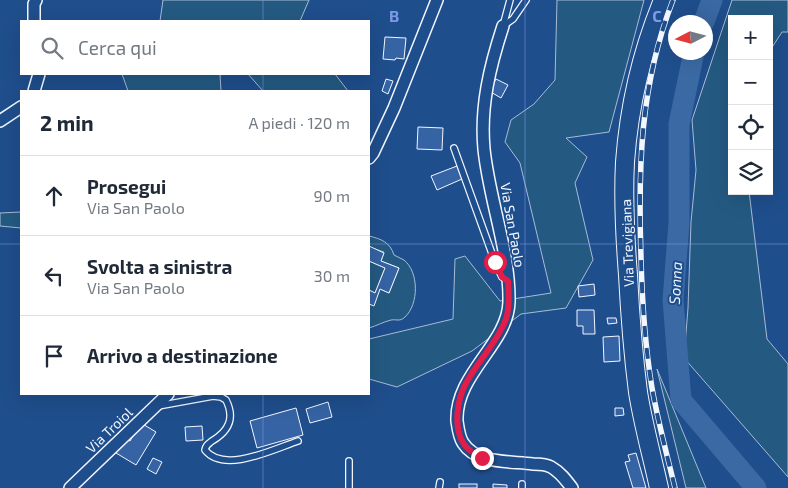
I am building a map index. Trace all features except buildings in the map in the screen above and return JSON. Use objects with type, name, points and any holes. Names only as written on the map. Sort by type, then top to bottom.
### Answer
[{"type":"main road","name":"Via Trevigiana","points":[[659,488],[643,421],[634,353],[624,220],[624,191],[630,126],[640,72],[646,47],[663,0]]},
{"type":"street","points":[[34,20],[34,4],[36,0]]},
{"type":"street","points":[[370,157],[394,108],[438,0]]},
{"type":"street","name":"Via San Paolo","points":[[503,26],[488,77],[483,115],[484,149],[508,281],[509,304],[506,319],[464,386],[457,413],[458,429],[462,442],[470,452],[482,458],[550,466],[561,474],[572,488]]},
{"type":"street","points":[[34,90],[39,75]]},
{"type":"street","points":[[0,121],[20,109]]},
{"type":"street","name":"Via Troiol","points":[[70,488],[167,395]]},
{"type":"lane","points":[[503,26],[510,0]]},
{"type":"lane","points":[[503,26],[513,18],[526,0]]},
{"type":"lane","points":[[454,148],[495,262],[502,277],[508,281]]},
{"type":"lane","points":[[154,407],[213,396],[226,400],[231,416],[229,423],[222,434],[208,443],[205,450],[208,454],[221,460],[232,461],[298,441]]},
{"type":"lane","points":[[349,461],[349,488]]},
{"type":"shaded area","points":[[163,0],[309,0],[300,20],[160,20]]},
{"type":"shaded area","points":[[557,0],[644,0],[609,132],[566,138],[587,157],[575,183],[593,260],[566,308],[521,314],[472,351],[397,387],[370,379],[370,339],[453,319],[455,259],[465,256],[500,301],[551,293],[520,163],[505,142],[511,120],[534,104],[555,80]]},
{"type":"shaded area","points":[[732,0],[788,0],[788,32],[782,32],[773,46],[773,15],[728,15],[728,195],[749,195],[767,339],[788,364],[788,477],[684,358],[691,222],[696,170],[692,120]]},
{"type":"shaded area","points":[[122,75],[220,75],[221,90],[128,90]]},
{"type":"shaded area","points":[[249,75],[336,75],[347,90],[262,90]]},
{"type":"shaded area","points":[[20,212],[20,228],[0,226],[0,213]]},
{"type":"shaded area","points":[[370,236],[384,242],[390,247],[394,255],[409,265],[415,280],[415,296],[410,311],[403,319],[388,321],[370,328],[370,304],[374,305],[380,289],[389,293],[399,268],[381,261],[384,252],[370,247]]},
{"type":"shaded area","points":[[370,261],[385,268],[375,293],[370,290]]},
{"type":"shaded area","points":[[657,369],[706,488],[686,488]]},
{"type":"waterway","name":"Sonna","points":[[707,15],[712,0]]},
{"type":"waterway","name":"Sonna","points":[[692,60],[679,124],[679,223],[673,300],[681,400],[756,488]]},
{"type":"railway","points":[[673,0],[662,32],[648,95],[641,159],[640,224],[643,306],[652,388],[675,488]]},
{"type":"route","points":[[482,458],[470,452],[462,442],[458,429],[457,413],[464,386],[506,319],[509,304],[508,281],[502,277],[495,262]]}]
